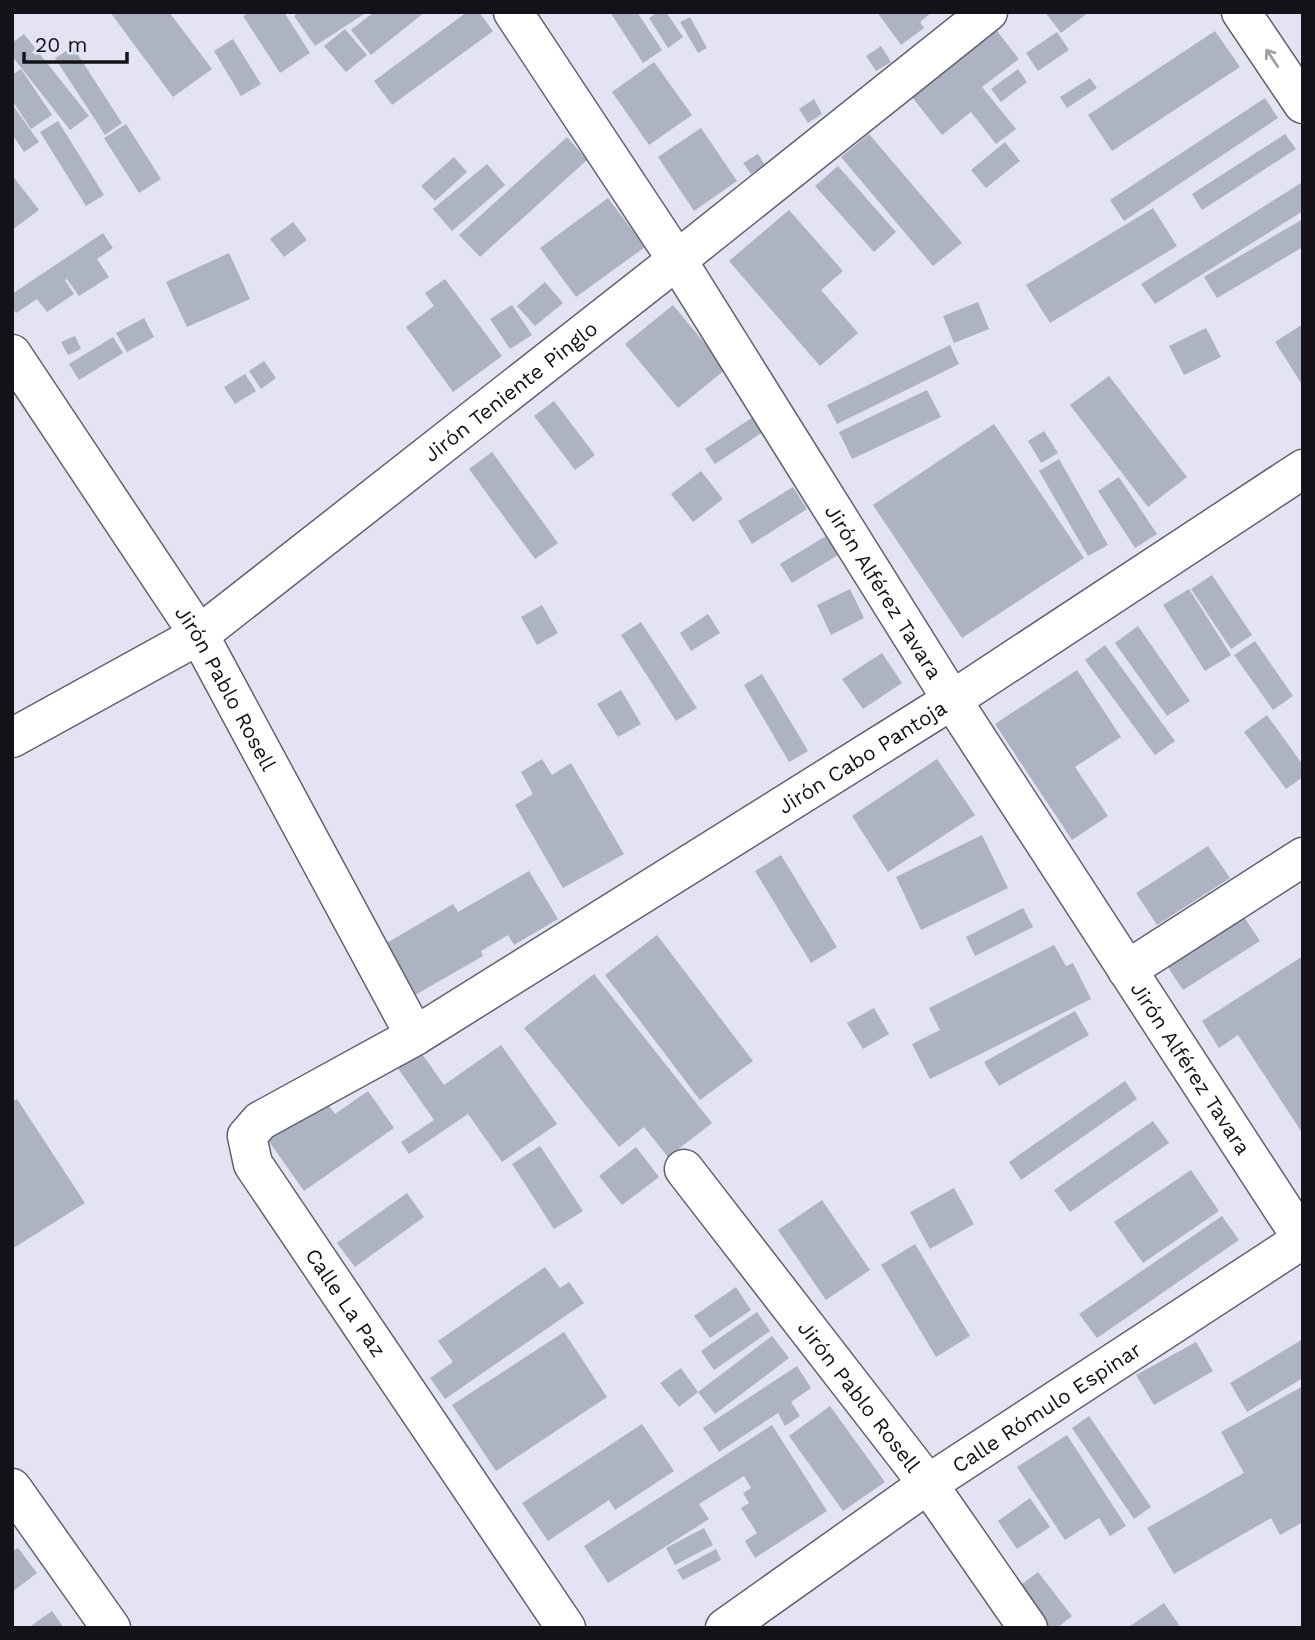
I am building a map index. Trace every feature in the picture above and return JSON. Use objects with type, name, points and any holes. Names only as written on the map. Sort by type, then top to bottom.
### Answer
[{"type":"street","name":"Jirón Alférez Tavara","points":[[513,12],[677,260],[952,700],[1303,1240]]},
{"type":"street","name":"Jirón Teniente Pinglo","points":[[12,738],[199,635],[988,12]]},
{"type":"street","points":[[1241,12],[1303,104]]},
{"type":"street","name":"Jirón Pablo Rosell","points":[[12,354],[199,635],[415,1036]]},
{"type":"street","name":"Jirón Cabo Pantoja","points":[[415,1036],[952,700],[1303,469]]},
{"type":"street","points":[[1127,970],[1303,857]]},
{"type":"street","name":"Calle La Paz","points":[[415,1036],[260,1121],[247,1136],[253,1164],[566,1628]]},
{"type":"street","name":"Jirón Pablo Rosell","points":[[684,1169],[928,1484],[1028,1628]]},
{"type":"street","name":"Calle Rómulo Espinar","points":[[725,1628],[928,1484],[1303,1240]]},
{"type":"street","points":[[12,1488],[111,1628]]},
{"type":"building","points":[[110,12],[169,12],[212,69],[173,97]]},
{"type":"building","points":[[250,12],[284,12],[310,53],[280,73],[243,16]]},
{"type":"building","points":[[299,12],[367,12],[315,46],[294,16]]},
{"type":"building","points":[[374,12],[425,12],[371,55],[351,30]]},
{"type":"building","points":[[467,12],[479,12],[493,31],[392,105],[374,81]]},
{"type":"building","points":[[610,12],[637,12],[662,50],[643,63]]},
{"type":"building","points":[[658,12],[666,12],[683,37],[668,48],[649,18]]},
{"type":"building","points":[[877,12],[932,12],[920,22],[924,28],[901,45]]},
{"type":"building","points":[[1045,12],[1089,12],[1061,33]]},
{"type":"building","points":[[690,17],[707,48],[698,53],[680,22]]},
{"type":"building","points":[[345,29],[367,55],[346,72],[324,46]]},
{"type":"building","points":[[997,31],[1019,59],[982,87],[1016,129],[996,144],[971,112],[942,135],[912,97]]},
{"type":"building","points":[[1215,31],[1240,67],[1112,151],[1088,115]]},
{"type":"building","points":[[1057,32],[1069,50],[1038,71],[1026,53]]},
{"type":"building","points":[[24,34],[89,116],[70,130],[12,56],[12,43]]},
{"type":"building","points":[[233,39],[261,84],[241,96],[214,51]]},
{"type":"building","points":[[881,46],[891,62],[876,71],[866,56]]},
{"type":"building","points":[[73,47],[122,123],[105,135],[55,58]]},
{"type":"building","points":[[654,62],[692,115],[649,145],[612,92]]},
{"type":"building","points":[[21,69],[52,115],[31,129],[12,100],[12,75]]},
{"type":"building","points":[[1018,69],[1027,82],[1001,102],[991,89]]},
{"type":"building","points":[[1090,78],[1097,88],[1067,108],[1060,97]]},
{"type":"building","points":[[1265,98],[1278,118],[1124,221],[1110,200]]},
{"type":"building","points":[[814,99],[822,114],[808,123],[799,109]]},
{"type":"building","points":[[12,104],[39,142],[24,152],[12,134]]},
{"type":"building","points":[[58,121],[104,195],[86,206],[40,132]]},
{"type":"building","points":[[126,124],[161,179],[139,193],[104,138]]},
{"type":"building","points":[[701,128],[737,181],[694,211],[658,157]]},
{"type":"building","points":[[869,134],[962,243],[933,266],[841,157]]},
{"type":"building","points":[[1285,134],[1296,149],[1202,210],[1192,194]]},
{"type":"building","points":[[567,137],[587,160],[480,257],[459,235]]},
{"type":"building","points":[[1005,142],[1020,161],[986,188],[971,170]]},
{"type":"building","points":[[758,154],[765,165],[751,174],[743,163]]},
{"type":"building","points":[[454,157],[467,172],[435,201],[421,186]]},
{"type":"building","points":[[487,164],[505,185],[452,231],[433,209]]},
{"type":"building","points":[[838,166],[896,232],[874,252],[815,186]]},
{"type":"building","points":[[12,175],[39,210],[12,230]]},
{"type":"building","points":[[1301,183],[1303,211],[1155,304],[1141,284]]},
{"type":"building","points":[[608,198],[645,247],[576,297],[540,248]]},
{"type":"building","points":[[1153,208],[1177,246],[1050,323],[1026,285]]},
{"type":"building","points":[[789,210],[843,271],[821,290],[858,333],[820,366],[729,261]]},
{"type":"building","points":[[1303,219],[1303,247],[1217,298],[1204,277]]},
{"type":"building","points":[[293,222],[307,240],[284,257],[270,239]]},
{"type":"building","points":[[103,233],[113,248],[97,259],[109,277],[79,296],[67,279],[65,280],[74,294],[47,312],[37,299],[16,313],[12,307],[12,294]]},
{"type":"building","points":[[229,253],[250,299],[187,327],[166,282]]},
{"type":"building","points":[[445,279],[502,356],[453,392],[406,327],[434,306],[425,293]]},
{"type":"building","points":[[545,282],[563,303],[535,326],[517,306]]},
{"type":"building","points":[[978,302],[989,329],[954,343],[943,316]]},
{"type":"building","points":[[512,305],[532,335],[510,349],[490,319]]},
{"type":"building","points":[[673,305],[726,369],[678,408],[625,344]]},
{"type":"building","points":[[144,318],[154,337],[127,352],[116,333]]},
{"type":"building","points":[[1303,324],[1303,386],[1275,342]]},
{"type":"building","points":[[1206,328],[1221,357],[1184,375],[1169,346]]},
{"type":"building","points":[[75,336],[81,349],[68,355],[61,342]]},
{"type":"building","points":[[113,337],[123,353],[79,380],[69,364]]},
{"type":"building","points":[[950,345],[959,364],[837,424],[827,405]]},
{"type":"building","points":[[264,361],[276,378],[261,389],[249,371]]},
{"type":"building","points":[[245,374],[256,391],[235,404],[224,387]]},
{"type":"building","points":[[1109,376],[1187,477],[1148,507],[1070,405]]},
{"type":"building","points":[[927,390],[941,417],[852,459],[839,432]]},
{"type":"building","points":[[554,401],[595,455],[575,470],[534,416]]},
{"type":"building","points":[[756,415],[766,430],[715,464],[705,449]]},
{"type":"building","points":[[994,424],[1084,558],[962,638],[873,505]]},
{"type":"building","points":[[1044,431],[1058,453],[1041,463],[1028,441]]},
{"type":"building","points":[[492,452],[558,543],[535,559],[469,469]]},
{"type":"building","points":[[1059,459],[1108,545],[1088,556],[1039,471]]},
{"type":"building","points":[[701,471],[723,499],[693,522],[671,494]]},
{"type":"building","points":[[1119,477],[1157,534],[1135,548],[1098,491]]},
{"type":"building","points":[[793,487],[807,509],[752,544],[738,521]]},
{"type":"building","points":[[826,536],[838,555],[792,583],[780,564]]},
{"type":"building","points":[[1212,575],[1252,635],[1231,649],[1191,589]]},
{"type":"building","points":[[850,589],[864,618],[831,635],[817,605]]},
{"type":"building","points":[[1189,589],[1231,655],[1205,671],[1163,605]]},
{"type":"building","points":[[542,605],[558,633],[537,645],[521,617]]},
{"type":"building","points":[[708,614],[720,633],[691,651],[680,633]]},
{"type":"building","points":[[641,622],[697,708],[676,721],[621,635]]},
{"type":"building","points":[[1138,626],[1190,701],[1167,716],[1115,643]]},
{"type":"building","points":[[1255,641],[1293,696],[1273,710],[1234,655]]},
{"type":"building","points":[[1105,645],[1175,741],[1155,755],[1085,660]]},
{"type":"building","points":[[882,653],[902,683],[863,709],[842,679]]},
{"type":"building","points":[[1077,670],[1121,737],[1075,767],[1108,816],[1072,840],[995,724]]},
{"type":"building","points":[[762,674],[808,751],[789,762],[744,685]]},
{"type":"building","points":[[621,690],[641,724],[618,737],[597,704]]},
{"type":"building","points":[[1267,715],[1303,765],[1303,777],[1286,789],[1244,732]]},
{"type":"building","points":[[542,759],[552,775],[571,763],[624,854],[563,888],[515,805],[533,794],[521,772]]},
{"type":"building","points":[[937,759],[975,815],[888,872],[852,816]]},
{"type":"building","points":[[982,835],[1008,888],[921,930],[896,877]]},
{"type":"building","points":[[1208,846],[1230,878],[1157,925],[1136,893]]},
{"type":"building","points":[[781,855],[837,947],[811,963],[755,871]]},
{"type":"building","points":[[529,871],[558,919],[514,945],[508,935],[481,951],[483,956],[410,998],[380,947],[453,904],[458,912]]},
{"type":"building","points":[[1023,908],[1033,927],[975,956],[966,937]]},
{"type":"building","points":[[1238,908],[1260,941],[1183,990],[1161,957]]},
{"type":"building","points":[[657,935],[753,1061],[700,1100],[605,975]]},
{"type":"building","points":[[1054,945],[1066,966],[1073,963],[1091,999],[930,1079],[912,1044],[940,1030],[929,1008]]},
{"type":"building","points":[[1303,956],[1303,1134],[1238,1035],[1219,1048],[1202,1021]]},
{"type":"building","points":[[594,974],[712,1123],[668,1157],[644,1127],[619,1147],[524,1028]]},
{"type":"building","points":[[874,1008],[889,1034],[863,1049],[847,1023]]},
{"type":"building","points":[[1075,1011],[1089,1035],[999,1086],[984,1062]]},
{"type":"building","points":[[501,1045],[557,1124],[502,1162],[468,1114],[409,1154],[401,1142],[434,1120],[395,1064],[418,1048],[444,1085]]},
{"type":"building","points":[[1125,1081],[1137,1099],[1021,1180],[1009,1162]]},
{"type":"building","points":[[368,1091],[394,1128],[304,1191],[268,1140],[325,1100],[335,1114]]},
{"type":"building","points":[[17,1099],[85,1203],[12,1249],[12,1102]]},
{"type":"building","points":[[1153,1121],[1169,1143],[1070,1212],[1054,1190]]},
{"type":"building","points":[[540,1146],[583,1211],[554,1229],[512,1164]]},
{"type":"building","points":[[636,1147],[659,1177],[622,1205],[599,1176]]},
{"type":"building","points":[[1191,1170],[1219,1211],[1143,1263],[1114,1222]]},
{"type":"building","points":[[954,1188],[974,1224],[930,1249],[910,1212]]},
{"type":"building","points":[[407,1193],[424,1217],[355,1267],[337,1243]]},
{"type":"building","points":[[822,1200],[870,1270],[826,1300],[778,1230]]},
{"type":"building","points":[[1222,1216],[1239,1240],[1097,1338],[1079,1314]]},
{"type":"building","points":[[915,1244],[970,1336],[936,1357],[881,1265]]},
{"type":"building","points":[[545,1267],[560,1288],[569,1282],[584,1303],[445,1399],[430,1378],[453,1362],[438,1341]]},
{"type":"building","points":[[736,1287],[751,1310],[710,1338],[694,1316]]},
{"type":"building","points":[[757,1312],[770,1331],[714,1370],[701,1351]]},
{"type":"building","points":[[564,1332],[607,1397],[496,1471],[452,1405]]},
{"type":"building","points":[[772,1336],[789,1358],[715,1414],[698,1392]]},
{"type":"building","points":[[1303,1339],[1303,1378],[1247,1412],[1230,1383]]},
{"type":"building","points":[[1196,1342],[1213,1371],[1154,1405],[1136,1375]]},
{"type":"building","points":[[797,1366],[811,1388],[791,1402],[800,1416],[785,1426],[778,1413],[719,1452],[703,1428]]},
{"type":"building","points":[[681,1368],[698,1392],[679,1407],[660,1383]]},
{"type":"building","points":[[1303,1386],[1303,1522],[1280,1535],[1271,1518],[1174,1574],[1147,1528],[1244,1473],[1221,1432]]},
{"type":"building","points":[[830,1406],[885,1482],[843,1511],[789,1436]]},
{"type":"building","points":[[1089,1416],[1151,1507],[1134,1519],[1072,1428]]},
{"type":"building","points":[[642,1424],[674,1471],[615,1510],[609,1500],[548,1541],[522,1503]]},
{"type":"building","points":[[772,1425],[827,1511],[755,1558],[745,1541],[757,1533],[741,1508],[749,1503],[743,1493],[751,1488],[744,1476],[699,1504],[709,1519],[608,1583],[584,1546]]},
{"type":"building","points":[[1067,1435],[1126,1526],[1110,1536],[1099,1518],[1065,1540],[1017,1467]]},
{"type":"building","points":[[1030,1498],[1050,1527],[1017,1549],[998,1521]]},
{"type":"building","points":[[704,1528],[713,1545],[675,1565],[666,1548]]},
{"type":"building","points":[[18,1548],[37,1573],[12,1592],[12,1552]]},
{"type":"building","points":[[716,1549],[721,1560],[683,1580],[677,1570]]},
{"type":"building","points":[[1038,1572],[1072,1616],[1057,1628],[1050,1628],[1018,1587]]},
{"type":"building","points":[[1164,1603],[1181,1628],[1127,1628]]},
{"type":"building","points":[[52,1611],[64,1628],[28,1628]]}]
